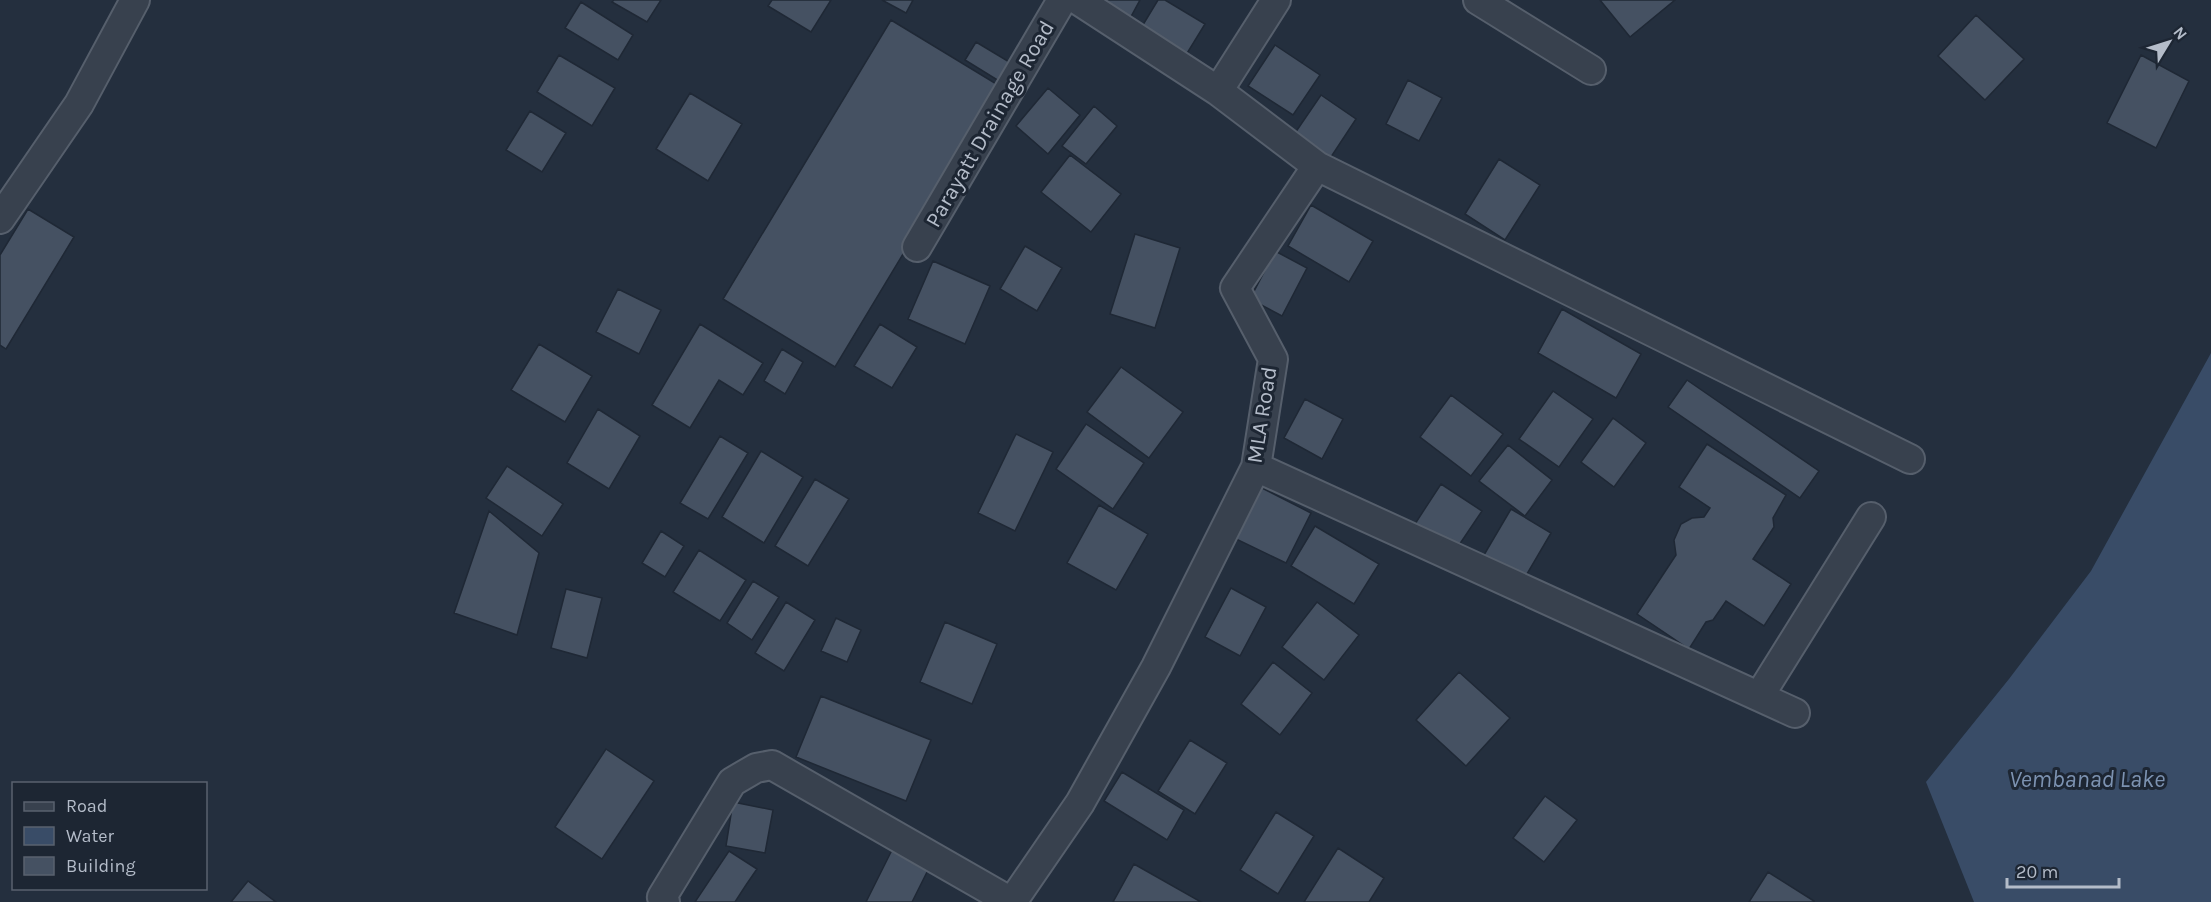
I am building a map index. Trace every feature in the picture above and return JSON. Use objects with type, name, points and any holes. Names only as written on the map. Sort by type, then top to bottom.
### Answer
[{"type":"street","points":[[0,219],[79,104],[135,0]]},
{"type":"street","name":"Parayatt Drainage Road","points":[[917,247],[1062,0]]},
{"type":"street","points":[[1078,0],[1218,91],[1317,166],[1910,459]]},
{"type":"street","points":[[1218,91],[1276,0]]},
{"type":"street","points":[[1478,0],[1591,70]]},
{"type":"street","name":"MLA Road","points":[[1011,902],[1080,803],[1144,688],[1256,467],[1273,359],[1235,288],[1317,166]]},
{"type":"street","points":[[1256,467],[1760,695],[1795,713]]},
{"type":"street","points":[[1760,695],[1871,517]]},
{"type":"street","points":[[664,902],[662,897],[732,782],[756,768],[772,765],[1011,902]]},
{"type":"water","name":"Vembanad Lake","points":[[2211,353],[2211,902],[1974,902],[1926,782],[2009,679],[2091,571]]},
{"type":"building","points":[[614,0],[661,0],[647,22],[612,2]]},
{"type":"building","points":[[772,0],[831,0],[811,32],[768,6]]},
{"type":"building","points":[[882,0],[913,0],[906,13]]},
{"type":"building","points":[[1088,0],[1140,0],[1128,22]]},
{"type":"building","points":[[1158,0],[1165,0],[1205,24],[1186,55],[1141,28]]},
{"type":"building","points":[[1600,0],[1675,0],[1630,37]]},
{"type":"building","points":[[581,2],[633,35],[618,60],[565,28]]},
{"type":"building","points":[[1976,15],[2024,59],[1985,100],[1938,56]]},
{"type":"building","points":[[891,20],[1003,88],[835,367],[723,299]]},
{"type":"building","points":[[976,42],[1011,63],[999,81],[965,60]]},
{"type":"building","points":[[1275,45],[1320,75],[1293,115],[1248,86]]},
{"type":"building","points":[[559,55],[615,88],[592,126],[537,92]]},
{"type":"building","points":[[2141,55],[2189,81],[2156,148],[2107,123]]},
{"type":"building","points":[[1408,80],[1442,98],[1419,141],[1386,124]]},
{"type":"building","points":[[1048,88],[1080,115],[1048,154],[1016,126]]},
{"type":"building","points":[[690,93],[742,124],[708,181],[656,149]]},
{"type":"building","points":[[1321,95],[1356,119],[1329,160],[1293,136]]},
{"type":"building","points":[[1094,106],[1117,126],[1086,164],[1062,146]]},
{"type":"building","points":[[530,111],[566,133],[542,172],[506,150]]},
{"type":"building","points":[[1070,155],[1121,194],[1091,232],[1041,192]]},
{"type":"building","points":[[1499,159],[1540,185],[1505,240],[1465,214]]},
{"type":"building","points":[[1311,205],[1373,241],[1349,282],[1288,246]]},
{"type":"building","points":[[28,209],[74,237],[6,349],[0,345],[0,255]]},
{"type":"building","points":[[1135,234],[1180,248],[1155,328],[1110,314]]},
{"type":"building","points":[[1025,246],[1062,268],[1037,311],[1000,289]]},
{"type":"building","points":[[1275,251],[1307,268],[1282,316],[1250,299]]},
{"type":"building","points":[[933,261],[990,286],[965,344],[908,319]]},
{"type":"building","points":[[618,289],[661,310],[639,354],[596,332]]},
{"type":"building","points":[[1562,309],[1641,354],[1616,398],[1538,353]]},
{"type":"building","points":[[700,324],[763,363],[743,395],[719,380],[690,428],[652,405]]},
{"type":"building","points":[[880,324],[917,347],[892,388],[854,366]]},
{"type":"building","points":[[539,344],[592,376],[565,422],[511,390]]},
{"type":"building","points":[[782,349],[803,362],[785,394],[764,381]]},
{"type":"building","points":[[1121,367],[1183,412],[1149,458],[1087,412]]},
{"type":"building","points":[[1687,380],[1819,471],[1800,498],[1668,407]]},
{"type":"building","points":[[1553,391],[1593,419],[1559,467],[1519,439]]},
{"type":"building","points":[[1451,395],[1503,434],[1471,476],[1420,437]]},
{"type":"building","points":[[1305,399],[1343,419],[1322,459],[1284,438]]},
{"type":"building","points":[[598,409],[640,436],[609,489],[567,463]]},
{"type":"building","points":[[1613,418],[1646,443],[1614,487],[1581,462]]},
{"type":"building","points":[[1086,424],[1144,463],[1113,509],[1056,469]]},
{"type":"building","points":[[1016,434],[1053,452],[1015,531],[978,513]]},
{"type":"building","points":[[720,436],[748,453],[708,519],[680,503]]},
{"type":"building","points":[[1707,444],[1786,495],[1773,518],[1774,527],[1753,559],[1791,584],[1764,626],[1726,601],[1713,620],[1706,622],[1689,649],[1637,614],[1676,555],[1674,540],[1681,524],[1692,518],[1704,517],[1710,508],[1679,487]]},
{"type":"building","points":[[1508,445],[1552,480],[1525,516],[1479,481]]},
{"type":"building","points":[[761,451],[803,477],[764,543],[722,517]]},
{"type":"building","points":[[507,466],[563,504],[542,536],[486,498]]},
{"type":"building","points":[[815,479],[849,499],[808,566],[775,546]]},
{"type":"building","points":[[1441,484],[1482,511],[1453,554],[1413,527]]},
{"type":"building","points":[[1260,487],[1311,513],[1286,563],[1236,539]]},
{"type":"building","points":[[1099,505],[1148,534],[1116,590],[1067,563]]},
{"type":"building","points":[[1511,509],[1551,533],[1521,584],[1481,560]]},
{"type":"building","points":[[489,511],[539,553],[517,635],[454,613]]},
{"type":"building","points":[[1315,526],[1379,564],[1354,604],[1291,566]]},
{"type":"building","points":[[661,531],[684,546],[665,577],[642,563]]},
{"type":"building","points":[[699,550],[746,580],[720,621],[673,592]]},
{"type":"building","points":[[753,581],[779,597],[752,640],[727,623]]},
{"type":"building","points":[[1231,588],[1266,607],[1240,656],[1205,637]]},
{"type":"building","points":[[566,589],[602,598],[587,658],[551,648]]},
{"type":"building","points":[[786,602],[815,620],[784,671],[755,653]]},
{"type":"building","points":[[1317,602],[1359,635],[1324,680],[1282,647]]},
{"type":"building","points":[[836,618],[861,630],[847,662],[821,651]]},
{"type":"building","points":[[945,622],[997,644],[972,704],[920,682]]},
{"type":"building","points":[[1273,662],[1312,693],[1280,735],[1241,704]]},
{"type":"building","points":[[1459,672],[1510,718],[1466,766],[1416,720]]},
{"type":"building","points":[[821,696],[931,740],[906,801],[796,757]]},
{"type":"building","points":[[1190,740],[1227,763],[1195,814],[1158,791]]},
{"type":"building","points":[[606,749],[654,781],[602,859],[555,827]]},
{"type":"building","points":[[1122,772],[1184,810],[1167,840],[1104,801]]},
{"type":"building","points":[[1545,796],[1577,820],[1544,862],[1513,838]]},
{"type":"building","points":[[733,802],[773,810],[765,853],[726,846]]},
{"type":"building","points":[[1276,812],[1314,836],[1278,894],[1240,870]]},
{"type":"building","points":[[894,846],[930,866],[912,902],[866,902]]},
{"type":"building","points":[[1338,848],[1384,878],[1369,902],[1304,902]]},
{"type":"building","points":[[729,851],[757,869],[735,902],[695,902]]},
{"type":"building","points":[[1134,864],[1201,902],[1113,902]]},
{"type":"building","points":[[1768,872],[1814,901],[1814,902],[1749,902]]},
{"type":"building","points":[[248,881],[276,902],[231,902]]}]
